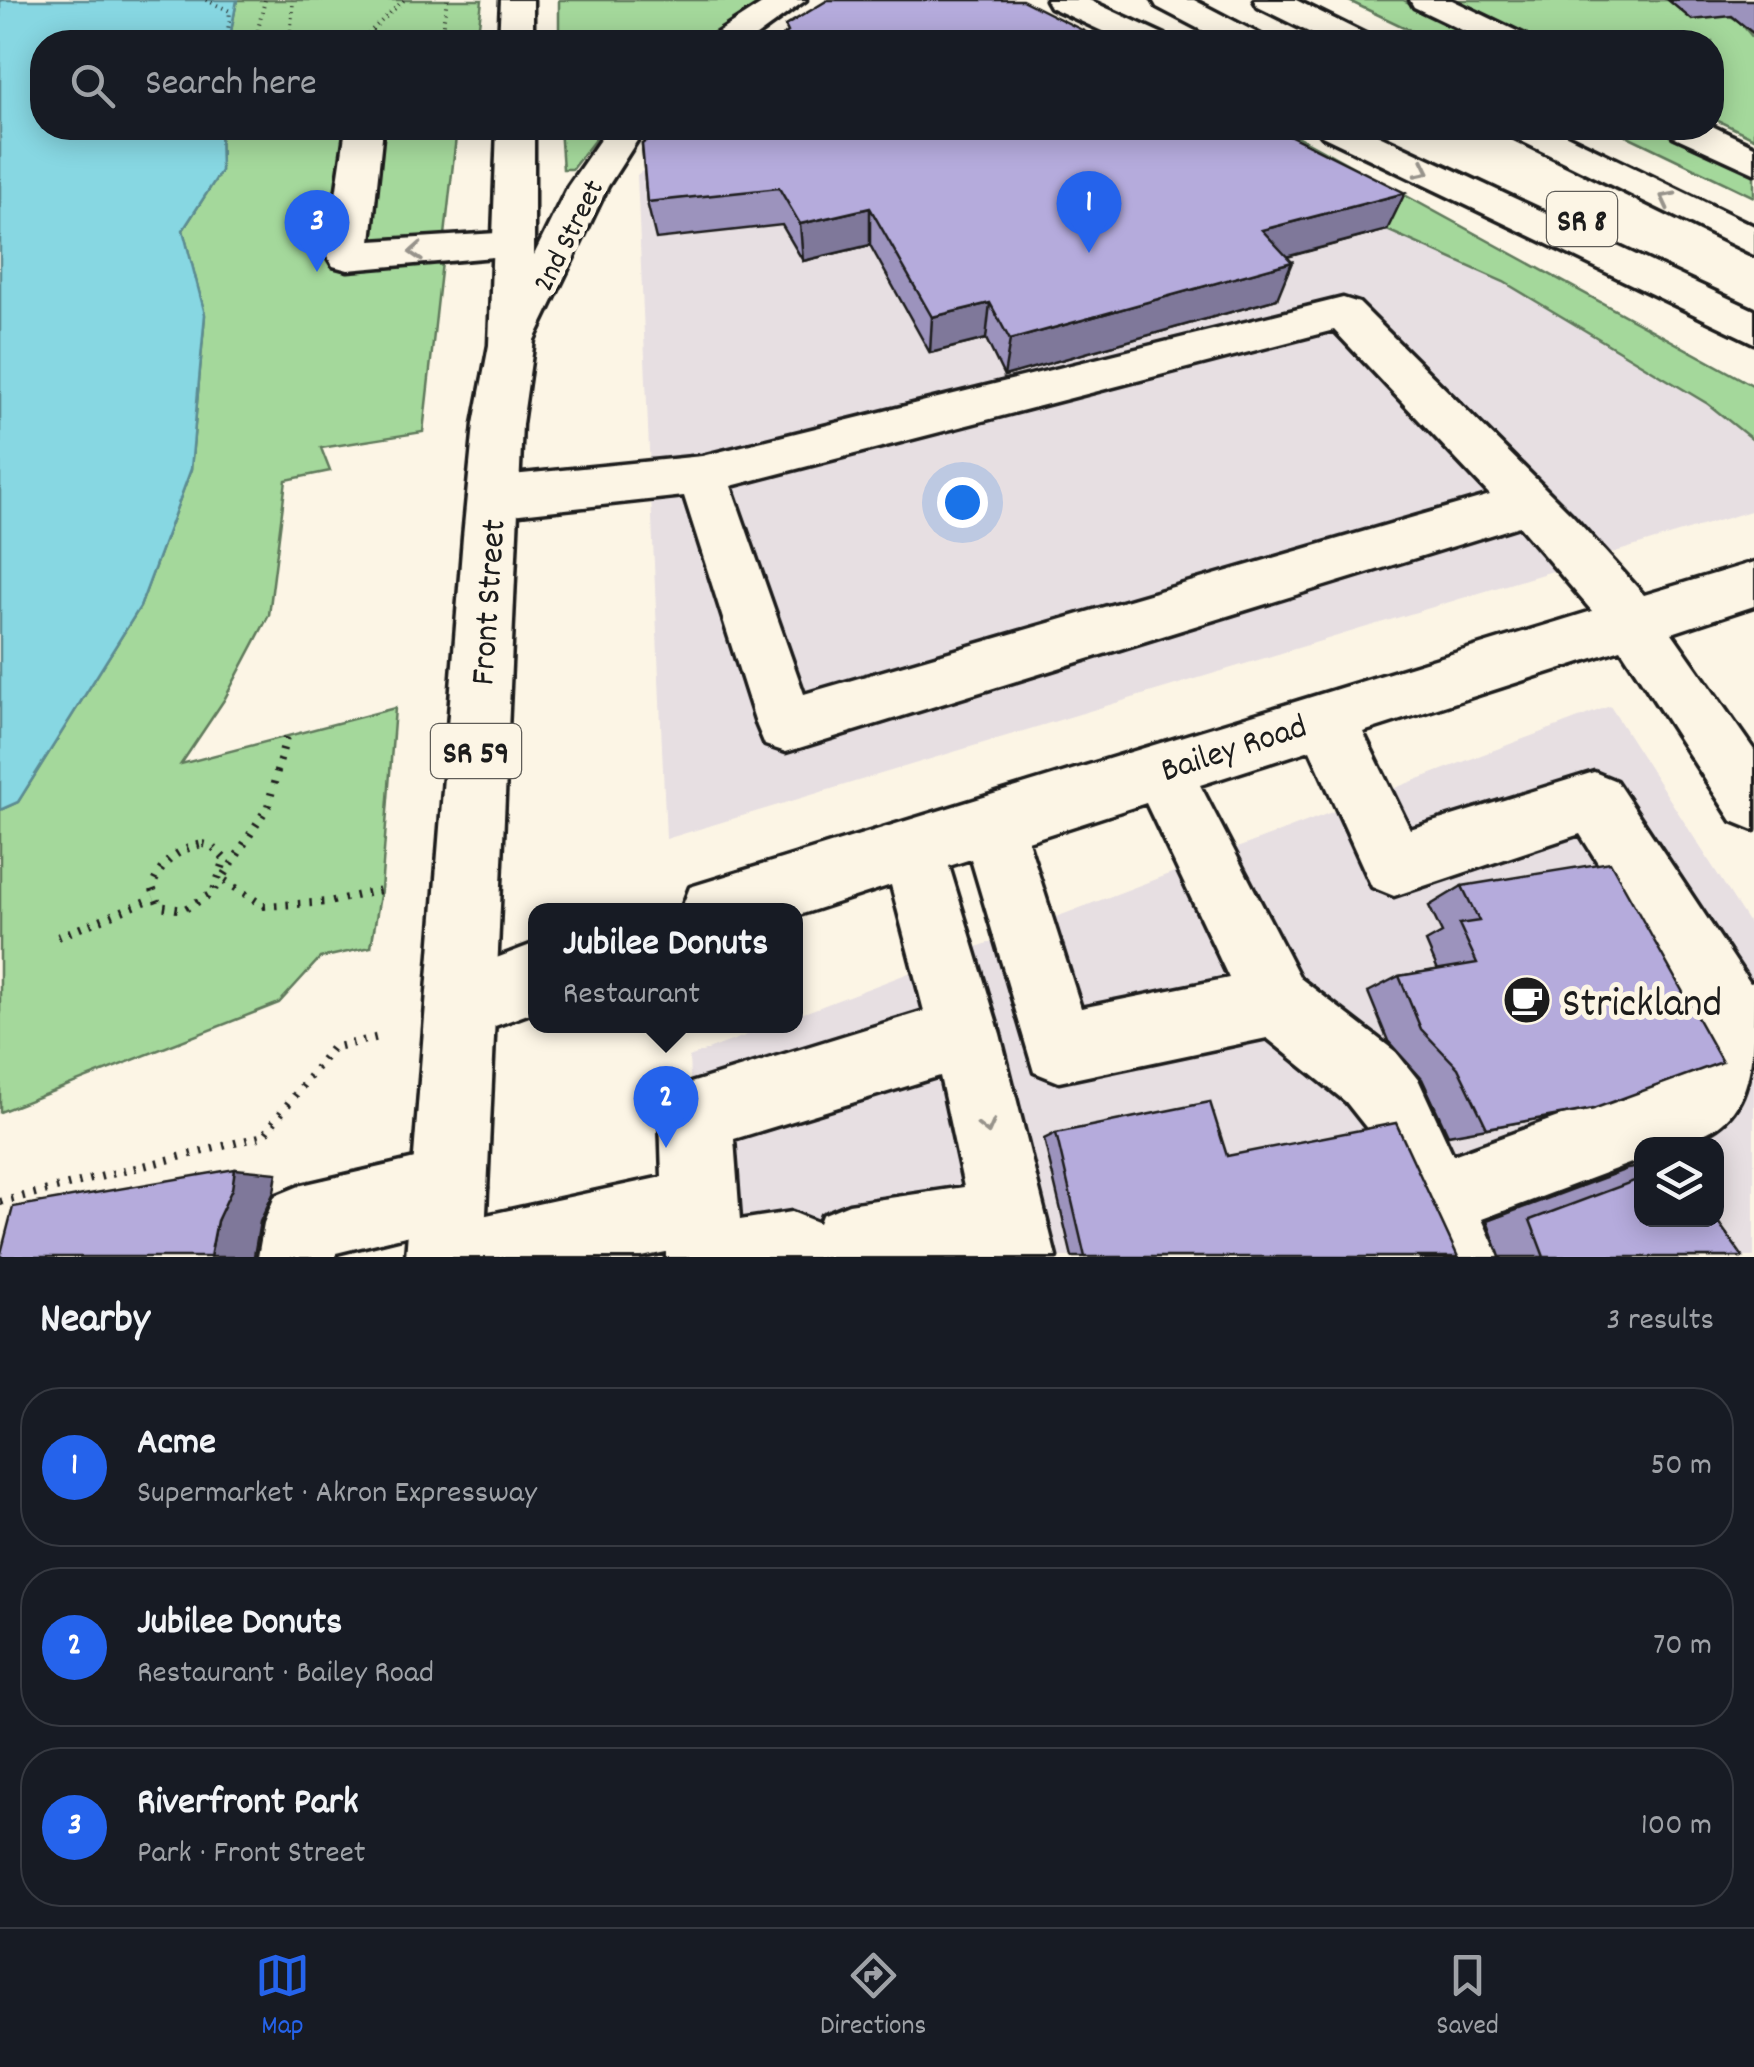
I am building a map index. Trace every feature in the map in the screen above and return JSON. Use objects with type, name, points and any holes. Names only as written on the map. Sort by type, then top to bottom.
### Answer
[{"type":"main road","points":[[516,30],[517,0]]},
{"type":"main road","points":[[744,30],[790,0]]},
{"type":"main road","points":[[1062,0],[1127,30]]},
{"type":"main road","points":[[1169,0],[1226,30]]},
{"type":"main road","points":[[1270,0],[1331,30]]},
{"type":"main road","points":[[1426,0],[1488,30]]},
{"type":"main road","points":[[362,140],[348,256],[513,246]]},
{"type":"main road","name":"Front Street","points":[[447,1222],[498,424],[512,345],[515,140]]},
{"type":"main road","name":"2nd Street","points":[[512,345],[588,186],[618,140]]},
{"type":"main road","points":[[1360,140],[1754,328]]},
{"type":"main road","name":"SR 8","points":[[1433,140],[1754,310]]},
{"type":"main road","name":"SR 8","points":[[1548,140],[1754,242]]},
{"type":"main road","points":[[1711,140],[1754,161]]},
{"type":"main road","points":[[493,497],[702,474],[1344,313],[1529,503],[1633,621],[1754,801]]},
{"type":"main road","points":[[702,474],[786,726],[1529,503]]},
{"type":"main road","name":"Bailey Road","points":[[736,903],[1754,584]]},
{"type":"main road","points":[[1160,770],[1276,1002],[1370,1077],[1394,1106],[1447,1229],[1700,1101],[1719,1080],[1745,1019],[1594,801],[1394,865],[1350,766],[1323,717]]},
{"type":"main road","points":[[992,824],[1059,1048],[1276,1002]]},
{"type":"main road","points":[[473,1257],[758,1242],[1013,1238],[965,1034],[912,849]]},
{"type":"main road","points":[[462,1004],[528,980]]},
{"type":"main road","points":[[758,1242],[696,1114],[965,1034]]},
{"type":"main road","points":[[298,1257],[302,1224],[447,1222]]},
{"type":"path","points":[[206,0],[230,11],[228,30]]},
{"type":"path","points":[[258,30],[265,0]]},
{"type":"path","points":[[291,30],[293,0]]},
{"type":"path","points":[[372,30],[404,0]]},
{"type":"path","points":[[442,30],[447,0]]},
{"type":"path","points":[[222,880],[224,859],[220,852],[212,846],[192,846],[180,850],[161,866],[152,887],[160,906],[180,912],[205,900],[222,880],[268,806],[286,737]]},
{"type":"path","points":[[222,880],[264,906],[329,902],[381,890]]},
{"type":"path","points":[[58,937],[154,898]]},
{"type":"path","points":[[0,1202],[263,1136],[332,1048],[379,1037]]},
{"type":"shaded area","points":[[682,140],[1235,140],[1743,409],[1754,422],[1754,510],[666,839],[637,175]]},
{"type":"shaded area","points":[[1610,706],[1754,931],[1754,1257],[699,1257],[689,1057],[752,1033],[803,1033],[803,1013]]},
{"type":"green space","points":[[237,0],[482,0],[478,30],[231,30]]},
{"type":"green space","points":[[559,0],[764,0],[720,30],[559,30]]},
{"type":"green space","points":[[1347,0],[1403,0],[1464,30],[1410,30]]},
{"type":"green space","points":[[1454,0],[1702,0],[1739,21],[1754,39],[1754,138],[1724,124],[1724,30],[1518,30]]},
{"type":"green space","points":[[220,140],[456,140],[423,432],[321,448],[330,471],[286,480],[269,615],[224,700],[181,764],[395,708],[381,890],[371,947],[320,958],[279,1003],[0,1112],[0,810],[18,802],[140,607],[191,469],[205,315],[183,230],[221,171]]},
{"type":"green space","points":[[561,140],[595,140],[572,169],[563,169]]},
{"type":"green space","points":[[1214,140],[1304,140],[1754,386],[1754,441],[1708,404],[1504,282],[1387,230]]},
{"type":"green space","points":[[1636,140],[1687,140],[1754,172],[1754,197]]},
{"type":"water","points":[[0,0],[237,0],[231,30],[30,30],[30,140],[220,140],[221,171],[183,230],[205,314],[191,469],[140,607],[18,802],[0,810]]},
{"type":"building","points":[[828,0],[1022,0],[1082,30],[787,30],[785,26]]},
{"type":"building","points":[[647,140],[1299,140],[1405,193],[1262,230],[1292,262],[1010,340],[990,303],[932,317],[870,208],[800,224],[779,188],[647,202],[642,144]]},
{"type":"building","points":[[1610,862],[1722,1062],[1593,1109],[1487,1128],[1458,1068],[1421,1029],[1399,976],[1477,963],[1459,924],[1479,921],[1462,886]]},
{"type":"building","points":[[1210,1102],[1227,1156],[1396,1123],[1458,1257],[1085,1257],[1056,1133]]},
{"type":"building","points":[[235,1169],[232,1189],[217,1221],[210,1257],[0,1257],[13,1207]]},
{"type":"building","points":[[1634,1181],[1634,1227],[1722,1227],[1743,1257],[1544,1257],[1530,1220]]},
{"type":"place","name":"Acme","points":[[1089,253]]},
{"type":"place","name":"Riverfront Park","points":[[317,272]]},
{"type":"place","name":"Strickland","points":[[1527,1000]]},
{"type":"place","name":"Jubilee Donuts","points":[[666,1148]]}]
